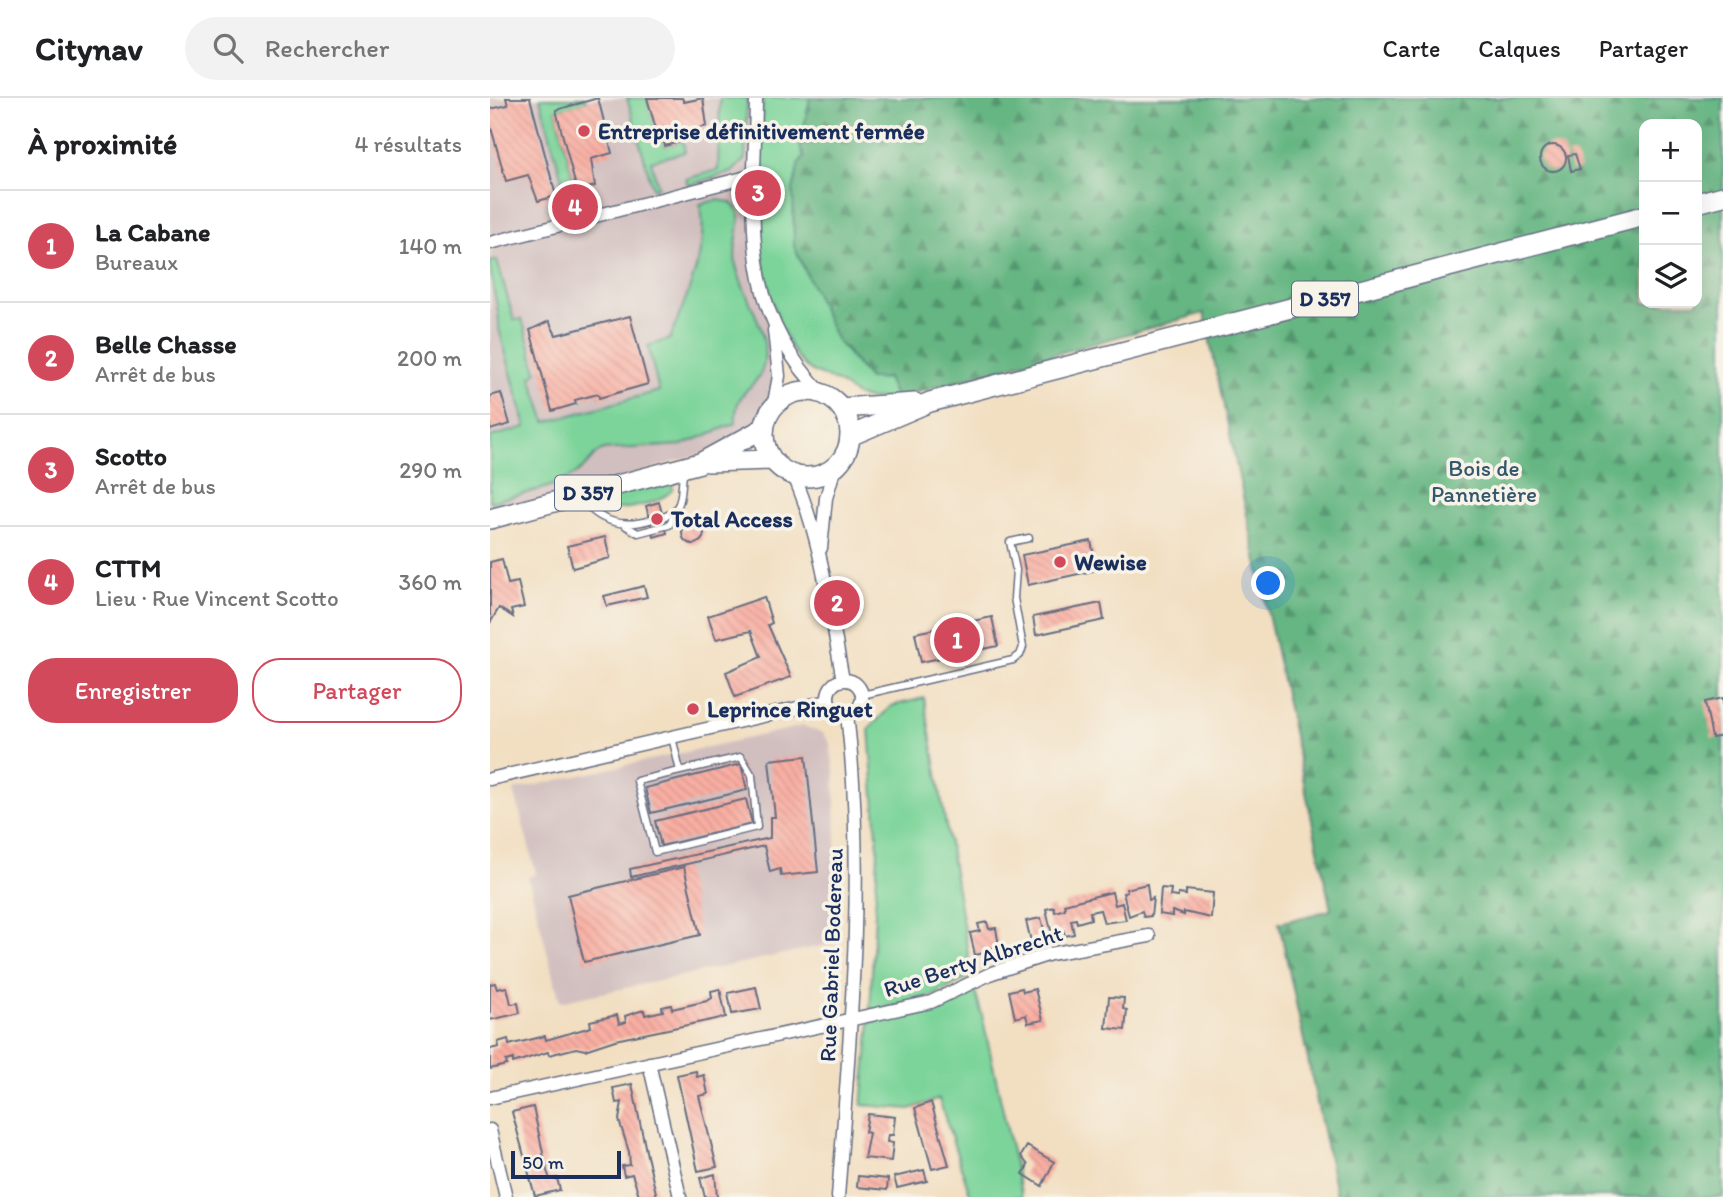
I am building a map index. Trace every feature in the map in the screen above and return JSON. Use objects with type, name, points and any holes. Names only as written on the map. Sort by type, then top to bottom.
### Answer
[{"type":"main road","points":[[1702,202],[1723,196]]},
{"type":"main road","name":"D 357","points":[[850,436],[930,402],[1639,217]]},
{"type":"main road","points":[[810,391],[824,395],[841,408],[850,436],[848,447],[835,467],[816,477],[794,476],[772,460],[765,446],[764,428],[773,408],[783,398],[810,391]]},
{"type":"main road","name":"D 357","points":[[841,408],[930,402]]},
{"type":"main road","name":"D 357","points":[[692,465],[764,428]]},
{"type":"main road","name":"D 357","points":[[490,519],[692,465],[772,460]]},
{"type":"street","points":[[756,98],[756,268],[774,327],[779,376],[773,408]]},
{"type":"street","points":[[490,243],[755,175]]},
{"type":"street","points":[[774,327],[798,369],[824,395]]},
{"type":"street","points":[[820,558],[826,498],[835,467]]},
{"type":"street","points":[[794,476],[805,501],[820,558],[843,680]]},
{"type":"street","points":[[843,680],[857,685],[862,695],[857,709],[847,714],[837,712],[828,701],[831,687],[843,680]]},
{"type":"street","points":[[490,779],[828,701]]},
{"type":"street","name":"Rue Gabriel Bodereau","points":[[838,1197],[851,1021],[857,823],[847,714]]},
{"type":"street","name":"Rue Berty Albrecht","points":[[490,1098],[931,1002],[992,973],[1050,954],[1149,936]]},
{"type":"street","points":[[649,1063],[680,1197]]},
{"type":"street","points":[[490,1129],[506,1197]]},
{"type":"lane","points":[[579,495],[591,509],[638,533],[668,525],[680,504],[692,465]]},
{"type":"lane","points":[[663,517],[676,512]]},
{"type":"lane","points":[[626,526],[650,520]]},
{"type":"lane","points":[[862,695],[1013,660],[1020,655],[1023,647],[1014,598],[1016,570],[1010,542],[1029,538]]},
{"type":"lane","points":[[672,737],[680,771]]},
{"type":"lane","points":[[741,757],[752,775],[757,827],[655,852],[637,781],[680,771],[741,757]]},
{"type":"shaded area","points":[[490,98],[756,98],[754,226],[774,327],[773,408],[764,428],[745,440],[490,519]]},
{"type":"shaded area","points":[[803,726],[823,733],[830,743],[834,771],[839,942],[560,1002],[528,877],[536,874],[514,790]]},
{"type":"green space","points":[[540,98],[585,98],[586,102],[556,110],[579,203],[569,206]]},
{"type":"green space","points":[[627,98],[647,98],[656,128],[660,128],[665,146],[683,141],[685,152],[651,161],[658,187],[653,189]]},
{"type":"green space","points":[[720,98],[747,98],[745,159],[732,172],[688,185],[686,179],[718,170]]},
{"type":"green space","points":[[763,98],[810,98],[804,157],[799,163],[793,190],[832,329],[836,339],[869,379],[887,378],[896,398],[862,398],[838,382],[813,372],[792,350],[784,334],[766,277],[760,239],[759,223],[763,222],[764,187],[760,186]]},
{"type":"green space","name":"Bois de Pannetière","points":[[810,98],[1723,98],[1723,1197],[1337,1197],[1279,923],[1331,910],[1204,313],[896,398],[887,378],[869,379],[836,339],[794,246],[793,190],[799,163],[804,157],[800,147]]},
{"type":"green space","points":[[717,200],[730,202],[739,211],[736,265],[764,340],[763,367],[738,403],[736,423],[682,445],[601,450],[581,470],[561,482],[490,502],[490,437],[526,427],[499,329],[490,262],[497,260],[514,320],[522,319],[537,372],[531,377],[546,422],[659,391],[648,346],[670,339],[699,255],[702,238],[700,204]]},
{"type":"green space","points":[[671,480],[673,489],[668,494],[631,508],[605,507],[602,498]]},
{"type":"green space","points":[[924,698],[972,976],[934,995],[870,1012],[878,850],[869,729],[891,706]]},
{"type":"green space","points":[[974,987],[1022,1197],[971,1197],[939,1099],[910,1109],[862,1105],[870,1022],[938,1004]]},
{"type":"building","points":[[506,98],[530,98],[556,196],[538,201],[528,175],[506,181],[490,124],[490,109],[508,105]]},
{"type":"building","name":"Entreprise définitivement fermée","points":[[598,98],[612,153],[591,159],[595,186],[577,191],[556,110]]},
{"type":"building","name":"Entreprise définitivement fermée","points":[[647,98],[682,98],[684,102],[703,98],[707,126],[677,134],[679,142],[665,146],[660,128],[656,129]]},
{"type":"building","points":[[1553,145],[1562,149],[1566,158],[1562,167],[1553,171],[1544,167],[1540,158],[1544,149]]},
{"type":"building","points":[[1575,154],[1580,169],[1571,171],[1568,155]]},
{"type":"building","points":[[630,316],[648,384],[599,398],[598,394],[575,400],[576,404],[552,411],[530,330],[549,321],[556,335]]},
{"type":"building","points":[[501,393],[510,424],[490,430],[490,396]]},
{"type":"building","name":"Total Access","points":[[659,502],[667,533],[654,537],[646,506]]},
{"type":"building","points":[[693,522],[701,525],[704,533],[701,541],[693,544],[685,541],[682,533],[685,525]]},
{"type":"building","points":[[605,537],[610,558],[573,568],[567,546]]},
{"type":"building","name":"Wewise","points":[[1091,541],[1097,570],[1028,585],[1022,555]]},
{"type":"building","points":[[502,559],[508,584],[518,582],[524,607],[511,610],[513,617],[499,608],[490,623],[490,562]]},
{"type":"building","points":[[644,586],[647,597],[607,606],[604,596]]},
{"type":"building","points":[[764,597],[772,623],[768,625],[791,677],[735,697],[726,672],[761,657],[751,631],[716,639],[708,616]]},
{"type":"building","points":[[1101,603],[1104,620],[1036,635],[1033,617]]},
{"type":"building","points":[[992,617],[998,646],[921,662],[915,633]]},
{"type":"building","points":[[1723,698],[1723,736],[1712,738],[1705,702]]},
{"type":"building","points":[[806,756],[818,872],[781,876],[780,869],[770,872],[764,846],[631,877],[630,869],[770,838],[770,817],[775,817],[769,760]]},
{"type":"building","points":[[741,764],[747,790],[651,813],[645,788]]},
{"type":"building","points":[[746,799],[752,824],[661,846],[655,821]]},
{"type":"building","points":[[684,867],[700,935],[584,962],[568,895]]},
{"type":"building","points":[[1147,884],[1149,900],[1153,898],[1151,916],[1144,917],[1142,911],[1129,916],[1123,893],[1127,892],[1126,889]]},
{"type":"building","points":[[1161,888],[1171,889],[1170,896],[1178,897],[1178,894],[1186,895],[1186,890],[1213,893],[1211,918],[1172,911],[1172,916],[1159,914]]},
{"type":"building","points":[[1112,892],[1115,905],[1122,903],[1126,920],[1104,923],[1100,910],[1090,912],[1091,919],[1077,923],[1076,919],[1071,920],[1074,934],[1065,936],[1063,929],[1052,935],[1046,909],[1054,907],[1055,912],[1065,909],[1064,904]]},
{"type":"building","points":[[1041,918],[1046,937],[1031,941],[1026,921]]},
{"type":"building","points":[[987,922],[989,929],[996,928],[999,946],[993,947],[993,951],[975,955],[970,933],[980,931],[978,924]]},
{"type":"building","points":[[495,983],[497,989],[507,987],[511,1004],[518,1003],[520,1013],[490,1020],[490,984]]},
{"type":"building","points":[[756,987],[761,1009],[732,1014],[728,993]]},
{"type":"building","points":[[1022,988],[1023,992],[1035,989],[1043,1020],[1028,1023],[1026,1015],[1015,1018],[1009,991]]},
{"type":"building","points":[[720,989],[726,1017],[615,1040],[585,1050],[576,1048],[549,1055],[548,1052],[513,1063],[513,1059],[506,1061],[507,1065],[490,1069],[490,1049],[499,1047],[498,1042],[508,1039],[509,1045],[545,1036],[546,1040],[591,1027],[590,1021],[617,1015],[619,1024],[626,1022],[625,1016],[644,1010],[645,1015],[663,1011],[662,1007],[671,1005],[672,1009],[707,1001],[712,998],[711,991]]},
{"type":"building","points":[[1109,997],[1124,998],[1123,1009],[1127,1010],[1125,1030],[1106,1028]]},
{"type":"building","points":[[696,1071],[697,1077],[704,1075],[708,1094],[699,1096],[717,1167],[698,1171],[677,1075]]},
{"type":"building","points":[[632,1084],[657,1197],[639,1195],[632,1174],[624,1176],[622,1166],[630,1165],[629,1152],[619,1120],[622,1102],[616,1103],[613,1088]]},
{"type":"building","points":[[931,1102],[949,1165],[932,1169],[915,1108]]},
{"type":"building","points":[[533,1107],[547,1171],[550,1179],[557,1178],[560,1190],[535,1196],[512,1112]]},
{"type":"building","points":[[868,1114],[895,1117],[893,1135],[888,1135],[887,1142],[893,1143],[891,1161],[864,1158],[869,1133],[865,1132]]},
{"type":"building","points":[[1027,1146],[1054,1162],[1042,1186],[1023,1174],[1028,1165],[1021,1156]]},
{"type":"building","points":[[924,1170],[927,1181],[897,1188],[894,1177]]},
{"type":"building","points":[[715,1174],[717,1197],[705,1197],[700,1178]]},
{"type":"building","points":[[858,1176],[888,1179],[887,1190],[857,1187]]},
{"type":"place","name":"Entreprise définitivement fermée","points":[[584,131]]},
{"type":"place","name":"Scotto","points":[[758,193]]},
{"type":"place","name":"CTTM","points":[[575,207]]},
{"type":"place","name":"Total Access","points":[[657,519]]},
{"type":"place","name":"Wewise","points":[[1060,562]]},
{"type":"place","name":"Belle Chasse","points":[[837,603]]},
{"type":"place","name":"La Cabane","points":[[957,640]]},
{"type":"place","name":"Leprince Ringuet","points":[[693,709]]}]
